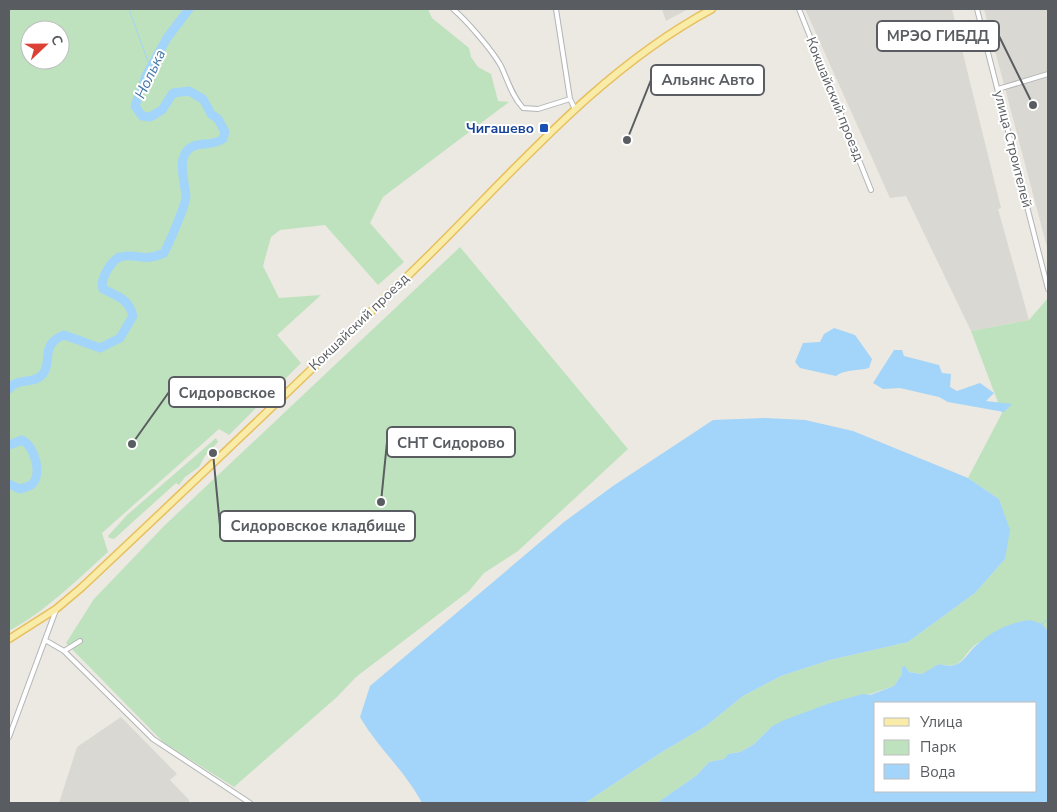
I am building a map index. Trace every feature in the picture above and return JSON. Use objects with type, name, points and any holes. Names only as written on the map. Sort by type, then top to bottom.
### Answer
[{"type":"main road","name":"Кокшайский проезд","points":[[9,639],[56,609],[195,481],[575,110],[646,51],[712,9]]},
{"type":"street","points":[[453,9],[464,19],[495,57],[517,101],[523,108],[538,108],[570,99]]},
{"type":"street","points":[[556,9],[570,99],[575,110]]},
{"type":"street","name":"Кокшайский проезд","points":[[799,9],[871,190]]},
{"type":"street","name":"улица Строителей","points":[[976,9],[1048,289]]},
{"type":"street","points":[[998,89],[1048,74]]},
{"type":"street","points":[[9,737],[56,609]]},
{"type":"street","points":[[45,640],[64,651],[153,739],[250,803]]},
{"type":"street","points":[[64,651],[80,642]]},
{"type":"shaded area","points":[[662,9],[688,9],[666,21]]},
{"type":"shaded area","points":[[805,9],[952,9],[1001,208],[998,209],[1029,320],[971,331],[906,196],[890,198]]},
{"type":"shaded area","points":[[984,9],[1048,9],[1048,251]]},
{"type":"shaded area","points":[[121,717],[177,774],[170,780],[189,800],[189,803],[59,803],[77,747]]},
{"type":"green space","points":[[9,9],[428,9],[432,18],[469,48],[471,57],[478,67],[491,74],[498,101],[509,102],[383,197],[370,223],[404,262],[378,285],[325,225],[280,230],[271,237],[263,266],[279,298],[321,295],[277,335],[301,363],[229,435],[219,429],[102,533],[108,552],[48,605],[9,631]]},
{"type":"green space","points":[[460,247],[628,449],[518,551],[484,573],[469,591],[356,677],[337,697],[234,787],[164,743],[66,643],[94,599],[164,526]]},
{"type":"green space","points":[[1048,298],[1048,631],[1042,625],[993,637],[974,646],[963,659],[954,665],[939,664],[923,674],[909,672],[905,666],[902,667],[902,674],[894,686],[771,727],[753,745],[740,752],[728,754],[724,759],[709,762],[697,775],[657,803],[585,803],[662,752],[706,726],[743,696],[781,676],[830,660],[908,642],[975,593],[1005,559],[999,499],[968,478],[1002,413],[971,331],[1029,320]]},
{"type":"green space","points":[[216,438],[218,442],[205,456],[199,467],[185,477],[179,485],[176,483],[114,539],[109,538],[108,536],[127,515]]},
{"type":"water","points":[[834,328],[855,335],[872,359],[869,368],[847,371],[836,376],[800,368],[795,362],[803,343],[820,342],[824,334]]},
{"type":"water","points":[[894,350],[902,350],[904,356],[939,365],[942,373],[951,374],[950,387],[957,391],[980,383],[994,393],[986,401],[1012,404],[1004,412],[948,402],[939,397],[900,388],[883,389],[873,383]]},
{"type":"water","points":[[765,418],[805,420],[853,431],[968,478],[999,499],[1010,530],[1005,559],[975,593],[908,642],[830,660],[781,676],[743,696],[706,726],[662,752],[585,803],[422,803],[408,781],[360,717],[370,686],[564,522],[613,486],[713,420]]},
{"type":"water","points":[[1030,620],[1042,624],[1048,631],[1048,803],[657,803],[697,775],[709,762],[724,759],[728,754],[740,752],[753,745],[771,727],[782,721],[827,704],[863,694],[870,695],[894,686],[902,674],[902,667],[905,666],[909,672],[922,674],[939,664],[947,666],[959,663],[985,638],[1010,625]]},
{"type":"waterway","points":[[129,9],[151,70]]},
{"type":"waterway","name":"Нолька","points":[[9,389],[17,383],[35,379],[43,374],[46,369],[49,348],[56,339],[64,335],[100,348],[120,338],[133,316],[125,302],[118,296],[103,289],[102,283],[105,274],[112,263],[119,257],[144,258],[164,253],[185,201],[182,164],[186,152],[198,144],[213,143],[223,139],[225,132],[218,119],[211,114],[203,99],[189,91],[173,93],[162,110],[150,117],[142,116],[135,106],[146,76],[167,38],[189,9]]},
{"type":"waterway","name":"Нолька","points":[[9,445],[22,440],[27,443],[34,455],[37,468],[35,481],[30,486],[20,489],[9,484]]},
{"type":"waterway","points":[[1042,624],[1048,619]]},
{"type":"place","name":"МРЭО ГИБДД","points":[[1033,105]]},
{"type":"place","name":"Чигашево","points":[[544,128]]},
{"type":"place","name":"Альянс Авто","points":[[627,140]]},
{"type":"place","name":"Сидоровское","points":[[132,444]]},
{"type":"place","name":"Сидоровское кладбище","points":[[213,453]]},
{"type":"place","name":"СНТ Сидорово","points":[[381,502]]}]
